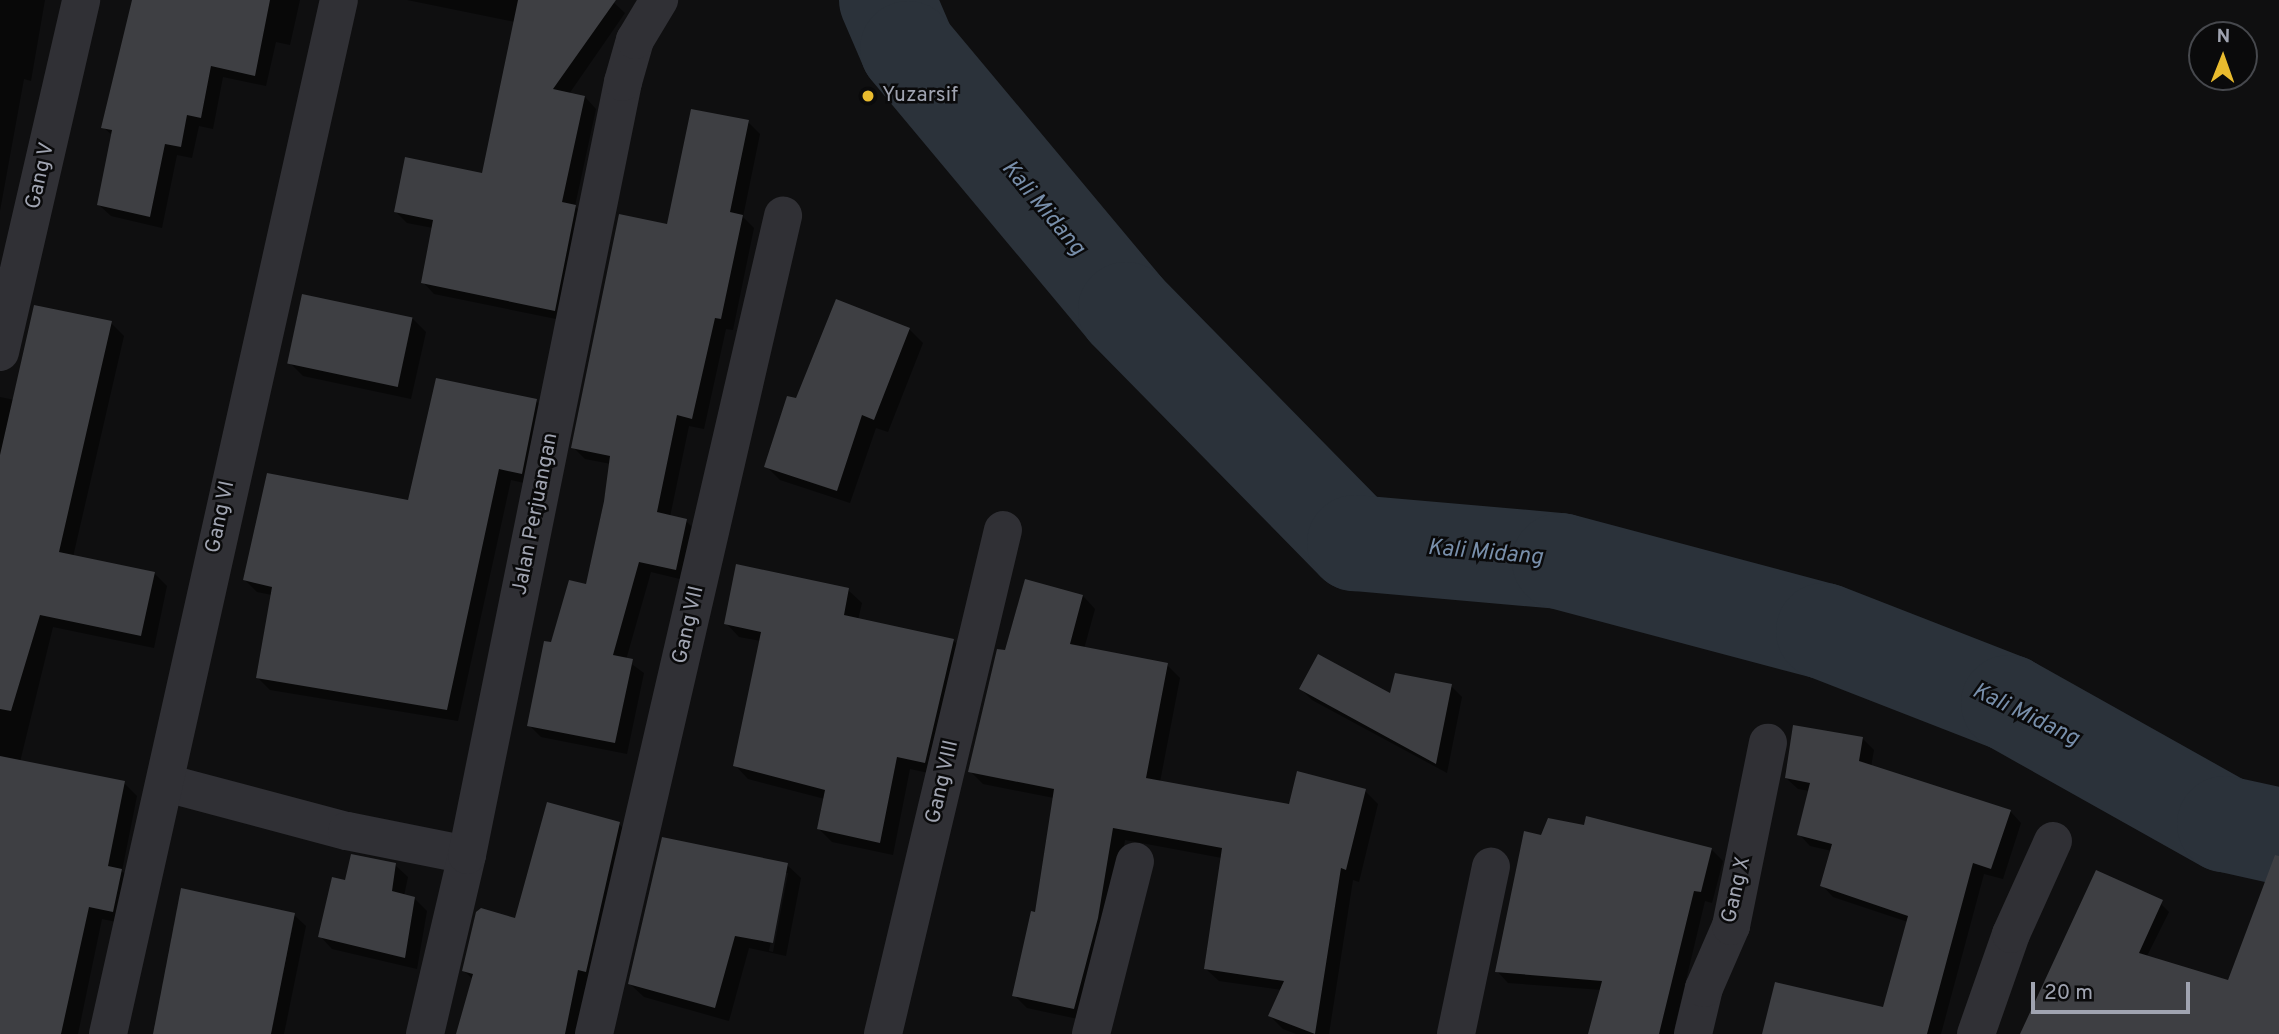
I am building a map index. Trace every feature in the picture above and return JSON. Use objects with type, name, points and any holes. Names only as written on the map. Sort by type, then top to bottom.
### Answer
[{"type":"street","name":"Gang V","points":[[0,352],[81,0]]},
{"type":"street","name":"Gang VI","points":[[108,1034],[166,783],[238,438],[339,0]]},
{"type":"street","name":"Jalan Perjuangan","points":[[425,1034],[467,855],[623,82],[635,40],[659,0]]},
{"type":"street","name":"Gang VII","points":[[594,1034],[783,216]]},
{"type":"street","name":"Gang VIII","points":[[883,1034],[1003,530]]},
{"type":"street","name":"Gang X","points":[[1693,1034],[1704,988],[1731,926],[1768,743]]},
{"type":"street","points":[[166,783],[347,831],[467,855]]},
{"type":"street","points":[[1976,1034],[2011,934],[2053,841]]},
{"type":"street","points":[[1091,1034],[1135,862]]},
{"type":"street","points":[[1456,1034],[1491,867]]},
{"type":"building","points":[[132,0],[270,0],[255,76],[211,66],[201,118],[187,115],[181,147],[165,144],[150,217],[97,205],[112,130],[101,128]]},
{"type":"building","points":[[518,0],[616,0],[553,89],[585,96],[562,202],[576,205],[555,311],[421,283],[433,220],[394,212],[405,157],[482,173]]},
{"type":"building","points":[[691,109],[749,120],[730,212],[743,215],[721,319],[715,318],[692,419],[677,415],[657,512],[687,519],[676,570],[639,562],[613,655],[633,659],[615,743],[527,726],[544,641],[551,642],[569,580],[586,584],[604,501],[610,456],[571,448],[619,214],[667,224]]},
{"type":"building","points":[[302,294],[413,317],[398,387],[287,363]]},
{"type":"building","points":[[836,299],[910,328],[874,420],[862,415],[837,491],[764,467],[787,396],[796,398]]},
{"type":"building","points":[[34,305],[112,321],[59,552],[155,572],[141,636],[40,615],[11,711],[0,709],[0,455]]},
{"type":"building","points":[[436,378],[537,399],[522,474],[499,469],[447,710],[256,678],[272,587],[243,580],[267,473],[408,500]]},
{"type":"building","points":[[736,564],[849,588],[844,615],[954,639],[925,763],[897,757],[880,843],[817,829],[825,790],[733,766],[761,632],[724,624]]},
{"type":"building","points":[[1025,579],[1083,595],[1070,644],[1168,663],[1146,778],[1289,804],[1297,771],[1366,789],[1346,870],[1341,868],[1315,1034],[1268,1016],[1284,981],[1204,969],[1222,848],[1113,828],[1098,918],[1074,1009],[1012,996],[1031,911],[1035,912],[1054,789],[968,772],[997,649],[1005,650]]},
{"type":"building","points":[[1318,654],[1390,693],[1395,673],[1452,684],[1436,764],[1299,689]]},
{"type":"building","points":[[1793,725],[1863,737],[1859,761],[2011,810],[1991,869],[1973,863],[1927,1034],[1762,1034],[1775,982],[1883,1007],[1908,916],[1820,886],[1832,844],[1797,835],[1810,783],[1785,778]]},
{"type":"building","points":[[0,756],[125,781],[108,866],[122,869],[113,912],[89,907],[61,1034],[0,1034]]},
{"type":"building","points":[[547,802],[620,822],[586,972],[578,970],[565,1034],[456,1034],[473,974],[462,971],[476,912],[481,908],[515,918]]},
{"type":"building","points":[[1586,816],[1712,848],[1701,892],[1694,891],[1659,1034],[1588,1034],[1602,981],[1495,972],[1524,831],[1541,835],[1548,818],[1584,825]]},
{"type":"building","points":[[662,837],[788,863],[773,943],[735,936],[715,1008],[628,984]]},
{"type":"building","points":[[351,854],[396,863],[392,891],[415,897],[405,958],[318,937],[332,877],[345,880]]},
{"type":"building","points":[[2275,855],[2279,856],[2279,1034],[2020,1034],[2096,870],[2163,900],[2139,953],[2228,980]]},
{"type":"building","points":[[181,888],[295,913],[271,1034],[153,1034]]},
{"type":"waterway","name":"Kali Midang","points":[[887,0],[908,49],[1126,310],[1355,543],[1560,561],[1824,631],[2009,703],[2225,824],[2279,836]]},
{"type":"place","name":"Yuzarsif","points":[[868,96]]}]
